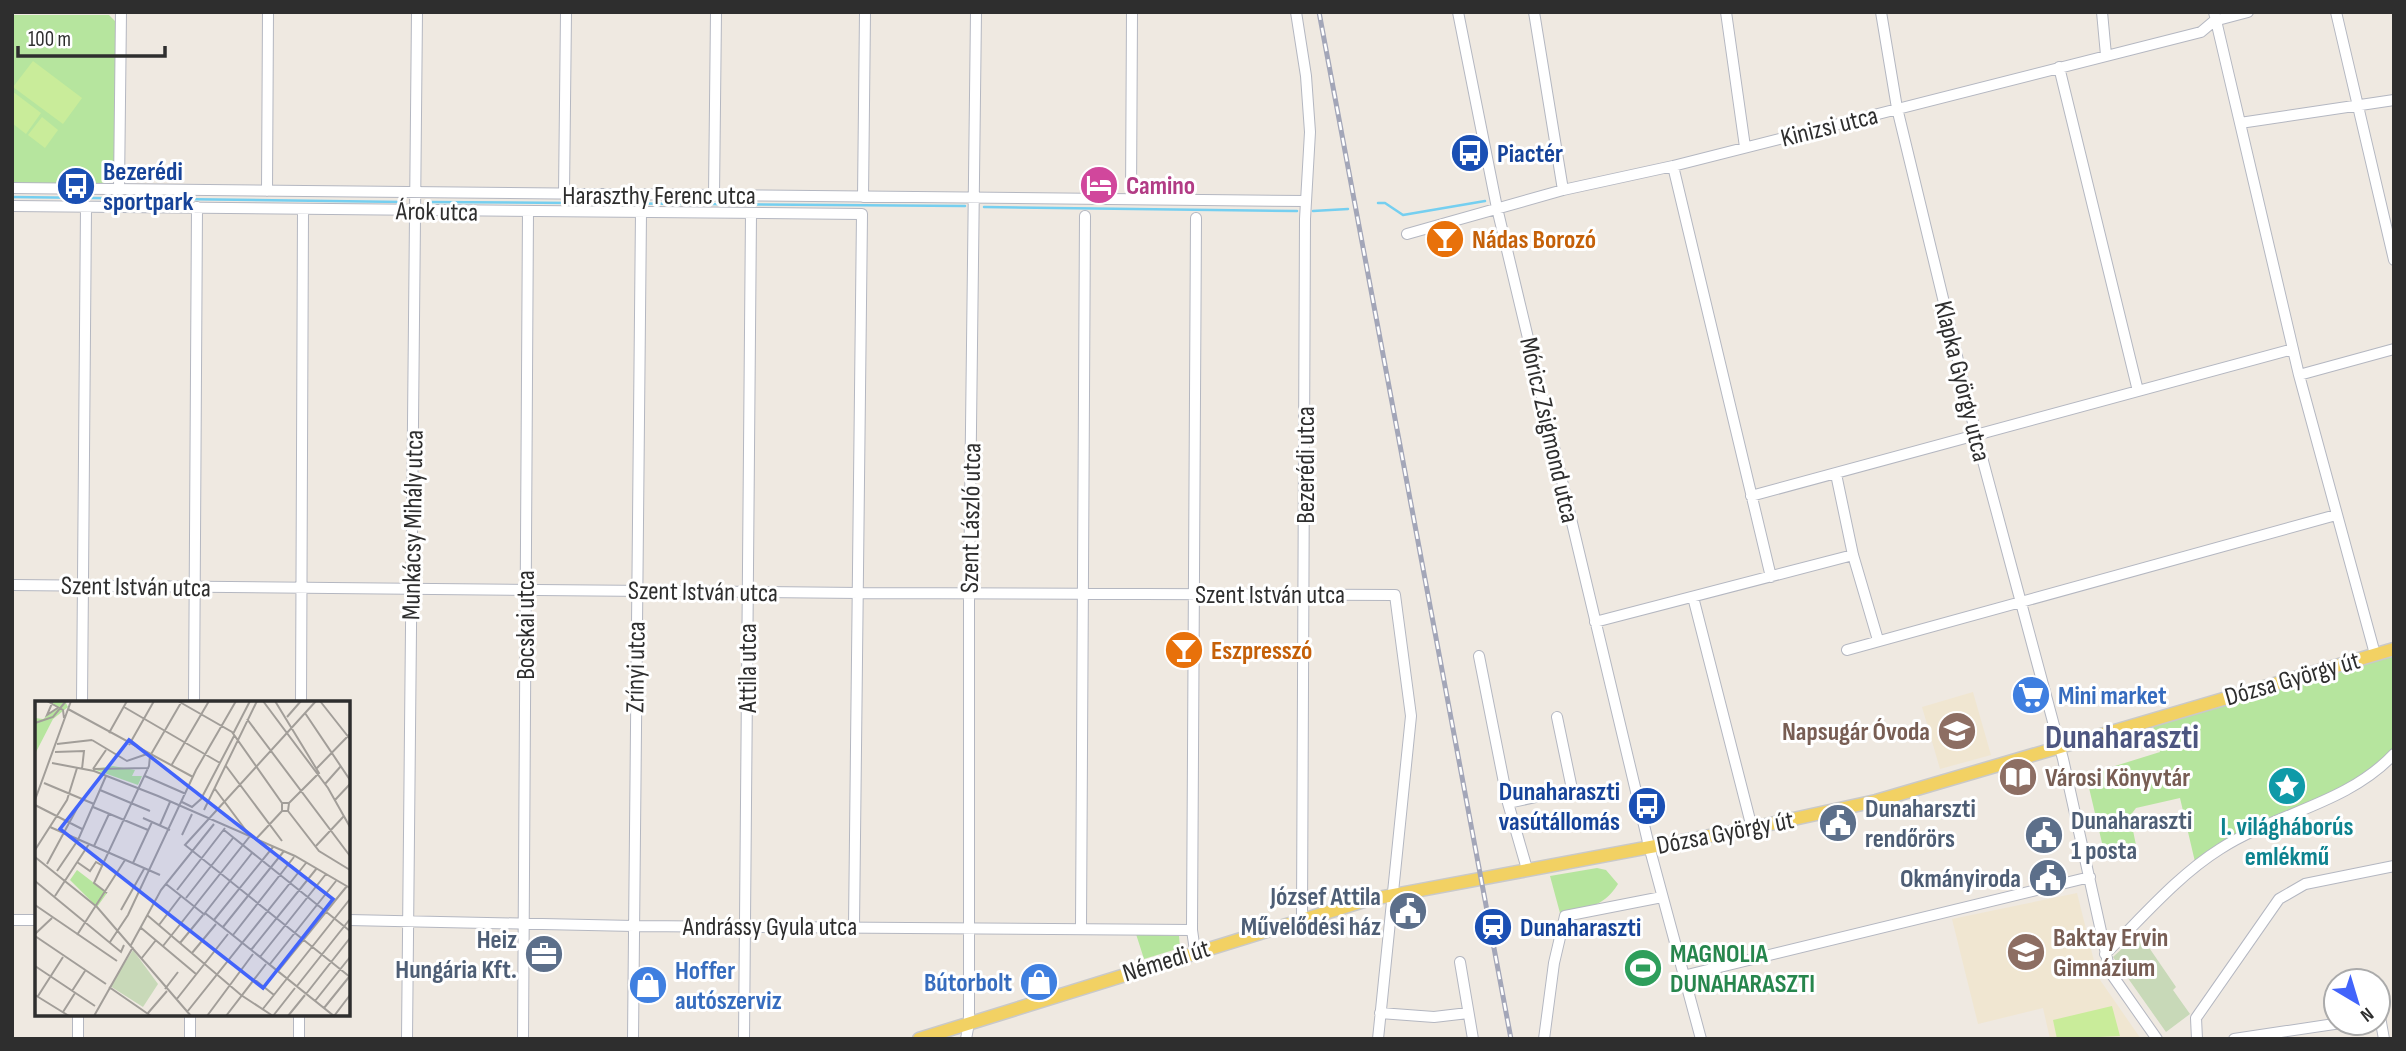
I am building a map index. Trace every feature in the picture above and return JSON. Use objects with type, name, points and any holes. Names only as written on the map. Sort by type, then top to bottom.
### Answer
[{"type":"main road","name":"Dózsa György út","points":[[1498,875],[1752,828],[1875,801],[2394,649]]},
{"type":"main road","name":"Némedi út","points":[[919,1039],[1302,918],[1393,894],[1498,875]]},
{"type":"street","points":[[119,190],[121,12]]},
{"type":"street","points":[[267,191],[268,12]]},
{"type":"street","name":"Munkácsy Mihály utca","points":[[407,1039],[417,12]]},
{"type":"street","points":[[564,194],[566,12]]},
{"type":"street","points":[[714,196],[716,12]]},
{"type":"street","points":[[863,197],[865,12]]},
{"type":"street","name":"Szent László utca","points":[[965,1039],[969,1023],[969,594],[976,12]]},
{"type":"street","points":[[1131,199],[1132,12]]},
{"type":"street","name":"Bezerédi utca","points":[[1296,12],[1306,76],[1310,132],[1306,201],[1302,918]]},
{"type":"street","name":"Móricz Zsigmond utca","points":[[1458,12],[1497,208],[1649,846],[1701,1039]]},
{"type":"street","points":[[1534,12],[1563,190]]},
{"type":"street","points":[[1726,12],[1745,147]]},
{"type":"street","name":"Klapka György utca","points":[[1881,12],[1897,108],[1976,435],[2059,746],[2105,954],[2110,972],[2157,1039]]},
{"type":"street","points":[[2102,12],[2106,55]]},
{"type":"street","name":"Kinizsi utca","points":[[1407,234],[1563,190],[1673,166],[2201,32],[2214,17],[2248,12]]},
{"type":"street","points":[[2336,12],[2394,260]]},
{"type":"street","points":[[2214,17],[2299,375],[2375,654]]},
{"type":"street","points":[[2059,68],[2138,391]]},
{"type":"street","points":[[2240,123],[2394,100]]},
{"type":"street","points":[[1673,166],[1771,577]]},
{"type":"street","name":"Haraszthy Ferenc utca","points":[[12,187],[1306,201]]},
{"type":"street","name":"Árok utca","points":[[12,206],[862,214],[859,593]]},
{"type":"street","points":[[82,701],[86,207]]},
{"type":"street","points":[[194,701],[197,207]]},
{"type":"street","points":[[301,701],[303,209]]},
{"type":"street","name":"Bocskai utca","points":[[523,1039],[528,211]]},
{"type":"street","name":"Zrínyi utca","points":[[633,1039],[641,212]]},
{"type":"street","name":"Attila utca","points":[[744,1039],[751,213]]},
{"type":"street","points":[[1081,928],[1085,216]]},
{"type":"street","points":[[1195,951],[1192,930],[1196,218]]},
{"type":"street","points":[[1751,496],[2293,349]]},
{"type":"street","points":[[2299,375],[2394,349]]},
{"type":"street","points":[[1836,474],[1853,555],[1878,640]]},
{"type":"street","points":[[1847,650],[2336,515]]},
{"type":"street","points":[[1595,622],[1853,555]]},
{"type":"street","name":"Szent István utca","points":[[12,585],[1395,595],[1411,716],[1393,894]]},
{"type":"street","points":[[854,926],[859,593]]},
{"type":"street","points":[[1693,597],[1752,828]]},
{"type":"street","points":[[1479,656],[1508,803],[1527,869]]},
{"type":"street","points":[[1508,803],[1572,789],[1557,717]]},
{"type":"street","points":[[2105,954],[2196,866],[2221,848],[2360,784],[2394,754]]},
{"type":"street","points":[[2197,1039],[2196,1018],[2279,900],[2305,884],[2394,866]]},
{"type":"street","points":[[1684,976],[2090,877]]},
{"type":"street","points":[[1378,1039],[1393,894]]},
{"type":"street","points":[[1544,1039],[1554,963],[1565,916],[1662,897]]},
{"type":"street","points":[[12,920],[35,920]]},
{"type":"street","name":"Andrássy Gyula utca","points":[[350,920],[634,926],[1192,930]]},
{"type":"street","points":[[1460,962],[1473,1039]]},
{"type":"street","points":[[1380,1013],[1434,1017],[1468,1013]]},
{"type":"street","points":[[78,1016],[78,1039]]},
{"type":"street","points":[[190,1016],[190,1039]]},
{"type":"street","points":[[299,1016],[299,1039]]},
{"type":"street","points":[[2234,1039],[2322,1026]]},
{"type":"shaded area","name":"Napsugár Óvoda","points":[[1973,692],[1991,755],[1940,769],[1922,707]]},
{"type":"shaded area","name":"Baktay Ervin Gimnázium","points":[[2077,893],[2098,977],[2141,1039],[2050,1039],[2043,1008],[1978,1024],[1952,919]]},
{"type":"green space","points":[[12,15],[109,15],[116,22],[115,177],[108,185],[12,185]]},
{"type":"green space","points":[[33,61],[82,98],[63,124],[13,87]]},
{"type":"green space","points":[[12,91],[41,113],[26,134],[12,123]]},
{"type":"green space","points":[[42,117],[58,130],[45,148],[28,135]]},
{"type":"green space","points":[[2394,643],[2394,754],[2378,772],[2247,834],[2196,866],[2180,798],[2136,808],[2130,816],[2137,850],[2134,854],[2106,860],[2086,775],[2160,752],[2151,719]]},
{"type":"green space","points":[[1597,868],[1606,870],[1618,884],[1612,892],[1593,906],[1560,913],[1550,876]]},
{"type":"green space","points":[[2139,933],[2176,987],[2173,990],[2190,1014],[2166,1032],[2113,957]]},
{"type":"green space","points":[[1136,934],[1179,936],[1180,948],[1144,959]]},
{"type":"green space","points":[[2112,1006],[2120,1036],[2057,1039],[2053,1020]]},
{"type":"waterway","points":[[12,197],[403,202]]},
{"type":"waterway","points":[[1378,203],[1385,203],[1403,215],[1485,201]]},
{"type":"waterway","points":[[426,202],[965,206]]},
{"type":"waterway","points":[[984,207],[1297,211]]},
{"type":"waterway","points":[[1313,211],[1348,209]]},
{"type":"railway","points":[[1319,12],[1511,1039]]},
{"type":"place","name":"Piactér","points":[[1470,153]]},
{"type":"place","name":"Camino","points":[[1099,185]]},
{"type":"place","name":"Bezerédi sportpark","points":[[76,186]]},
{"type":"place","name":"Nádas Borozó","points":[[1445,239]]},
{"type":"place","name":"Eszpresszó","points":[[1184,650]]},
{"type":"place","name":"Mini market","points":[[2031,695]]},
{"type":"place","name":"Napsugár Óvoda","points":[[1957,731]]},
{"type":"place","name":"Városi Könyvtár","points":[[2018,777]]},
{"type":"place","name":"I. világháborús emlékmű","points":[[2287,786]]},
{"type":"place","name":"Dunaharaszti vasútállomás","points":[[1647,806]]},
{"type":"place","name":"Dunaharszti rendőrörs","points":[[1838,823]]},
{"type":"place","name":"Dunaharaszti 1 posta","points":[[2044,835]]},
{"type":"place","name":"Okmányiroda","points":[[2048,878]]},
{"type":"place","name":"József Attila Művelődési ház","points":[[1408,911]]},
{"type":"place","name":"Dunaharaszti","points":[[1493,927]]},
{"type":"place","name":"Baktay Ervin Gimnázium","points":[[2026,952]]},
{"type":"place","name":"Heiz Hungária Kft.","points":[[544,954]]},
{"type":"place","name":"MAGNOLIA DUNAHARASZTI","points":[[1643,968]]},
{"type":"place","name":"Bútorbolt","points":[[1039,982]]},
{"type":"place","name":"Hoffer autószerviz","points":[[648,985]]},
{"type":"district","name":"Dunaharaszti","points":[[2122,736]]}]
